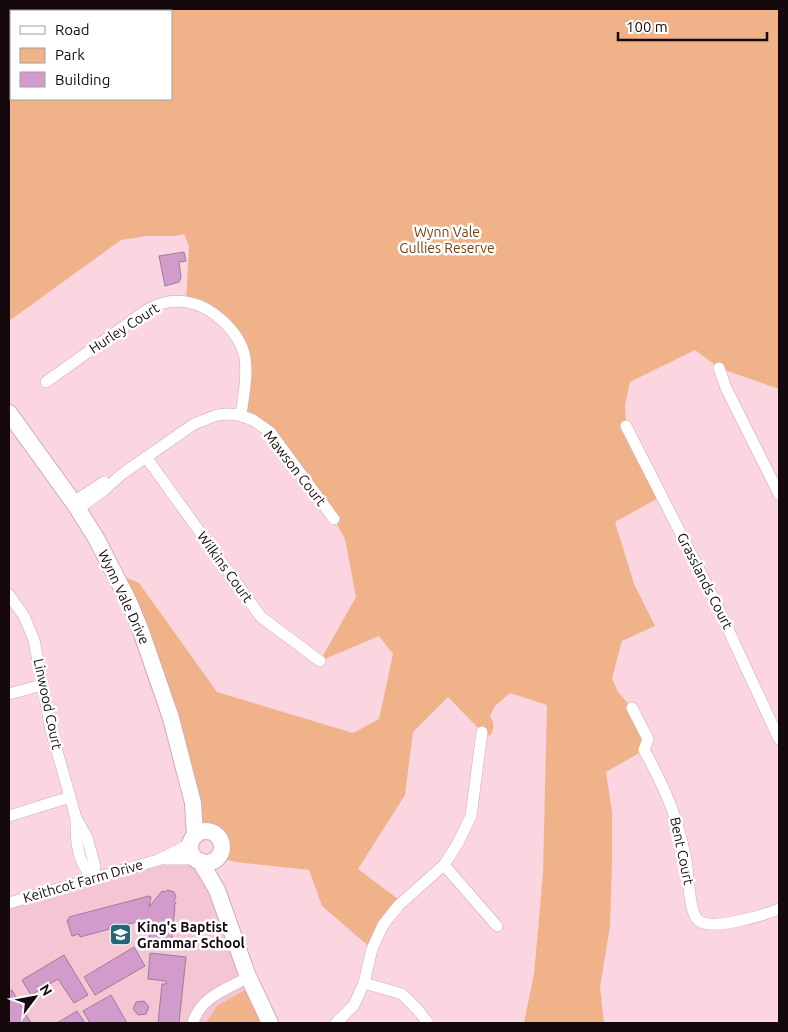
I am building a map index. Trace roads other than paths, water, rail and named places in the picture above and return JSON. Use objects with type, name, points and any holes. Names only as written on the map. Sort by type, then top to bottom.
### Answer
[{"type":"main road","name":"Wynn Vale Drive","points":[[9,413],[76,506],[115,573],[141,631],[170,718],[193,803],[195,850],[217,890],[249,977],[270,1023]]},
{"type":"main road","name":"Wynn Vale Drive","points":[[193,803],[212,832]]},
{"type":"main road","points":[[203,831],[212,832],[221,841],[222,850],[218,857],[210,862],[195,850],[203,831]]},
{"type":"main road","name":"Wynn Vale Drive","points":[[217,890],[218,857]]},
{"type":"street","name":"Hurley Court","points":[[46,382],[156,304],[182,301],[193,303],[213,313],[229,328],[242,346],[246,377],[241,416]]},
{"type":"street","points":[[719,368],[726,388],[779,494]]},
{"type":"street","name":"Mawson Court","points":[[76,506],[85,504],[122,474],[191,426],[217,415],[241,416],[253,420],[270,432],[334,519]]},
{"type":"street","name":"Grasslands Court","points":[[626,426],[714,599],[779,739]]},
{"type":"street","name":"Wilkins Court","points":[[146,457],[261,617],[320,661]]},
{"type":"street","name":"Linwood Court","points":[[9,595],[30,627],[51,730],[76,818],[87,838],[95,866],[93,878]]},
{"type":"street","points":[[9,694],[42,685]]},
{"type":"street","name":"Bent Court","points":[[632,708],[648,739],[644,750],[671,804],[687,861],[693,910],[697,920],[705,924],[738,921],[779,909]]},
{"type":"street","points":[[336,1023],[354,1005],[364,984],[372,949],[383,925],[399,905],[444,865],[458,843],[471,816],[482,732]]},
{"type":"street","points":[[9,816],[70,797]]},
{"type":"street","name":"Keithcot Farm Drive","points":[[158,860],[195,850]]},
{"type":"street","name":"Keithcot Farm Drive","points":[[9,903],[195,850]]},
{"type":"street","points":[[444,865],[497,926]]},
{"type":"street","points":[[193,1023],[199,1008],[206,1000],[249,977]]},
{"type":"street","points":[[364,984],[402,994],[428,1023]]},
{"type":"place","name":"King's Baptist Grammar School","points":[[121,935]]},
{"type":"park label","name":"Wynn Vale Gullies Reserve","points":[[447,240]]}]
